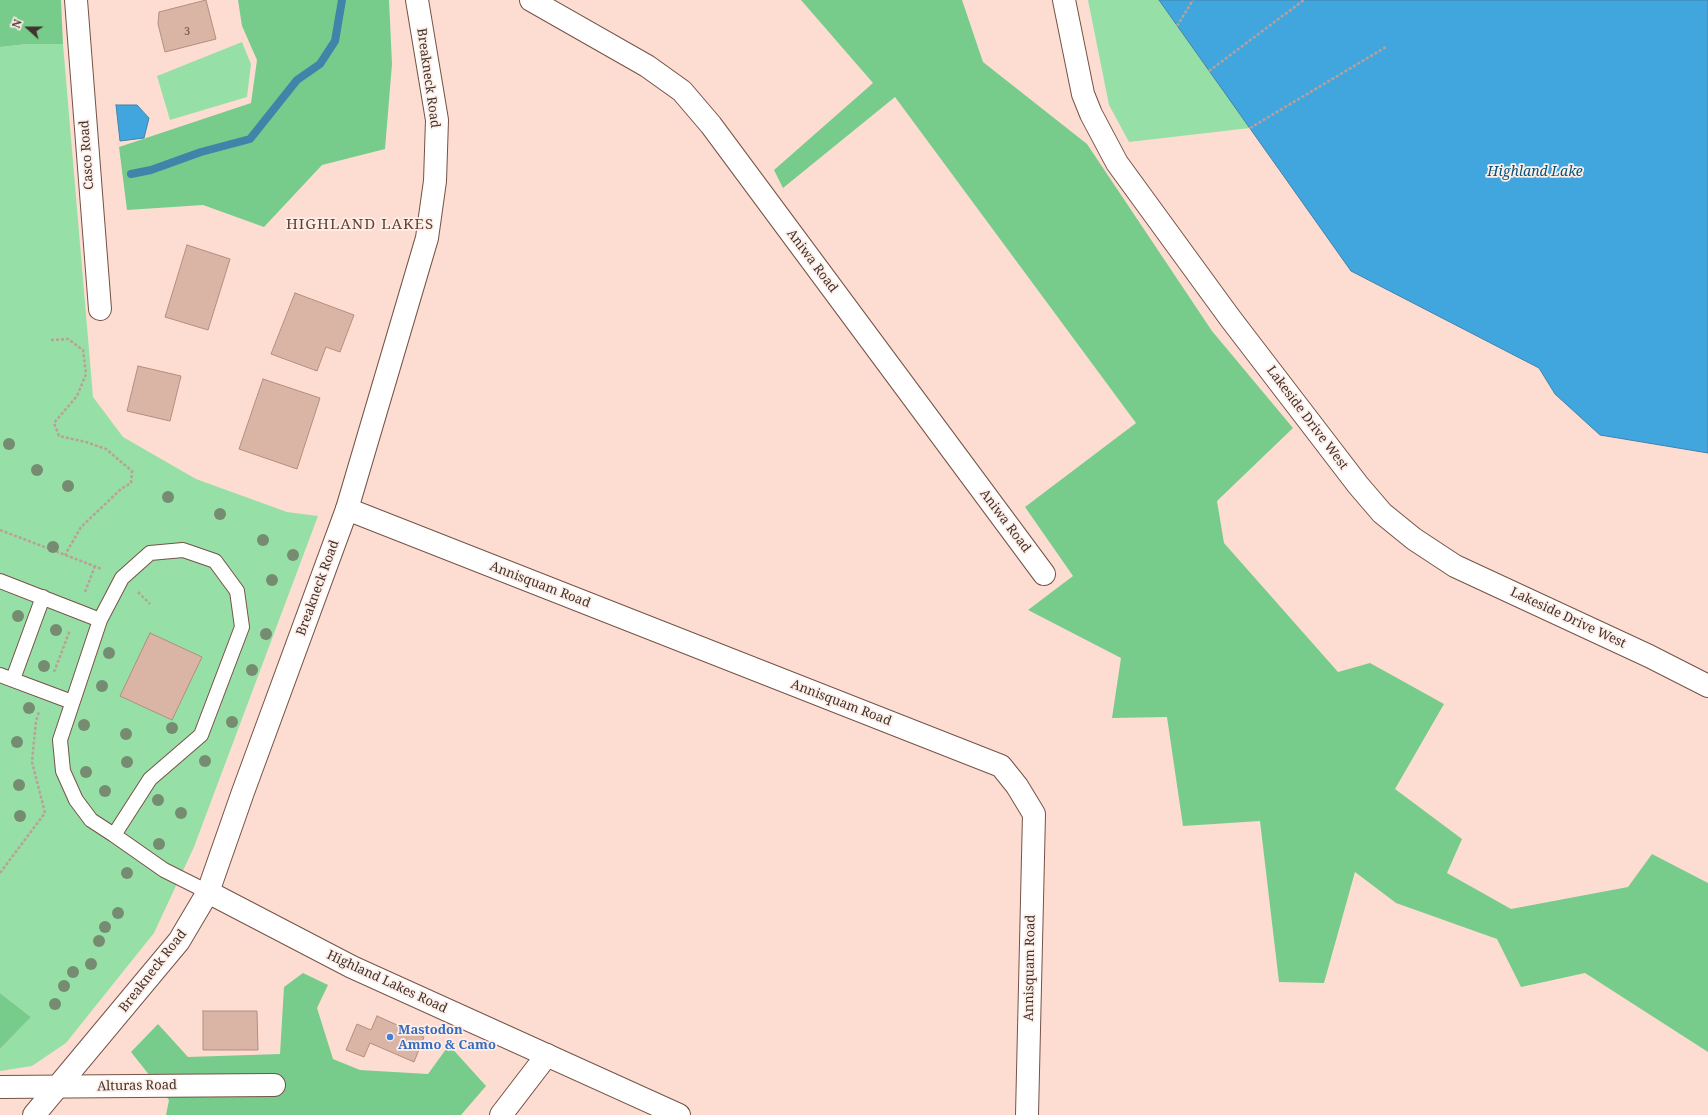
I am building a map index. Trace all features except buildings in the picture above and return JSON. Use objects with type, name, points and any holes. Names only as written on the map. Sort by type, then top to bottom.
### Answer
[{"type":"street","name":"Casco Road","points":[[76,0],[100,310]]},
{"type":"street","name":"Breakneck Road","points":[[34,1115],[179,941],[208,892],[347,509],[427,238],[435,181],[437,120],[416,0]]},
{"type":"street","name":"Aniwa Road","points":[[531,0],[647,66],[682,91],[711,125],[1044,574]]},
{"type":"street","name":"Lakeside Drive West","points":[[1064,0],[1083,94],[1091,114],[1117,163],[1235,325],[1358,485],[1382,513],[1414,538],[1455,566],[1649,656],[1708,686]]},
{"type":"street","name":"Annisquam Road","points":[[347,509],[1001,766],[1017,786],[1034,814],[1027,1115]]},
{"type":"street","name":"Highland Lakes Road","points":[[208,892],[352,967],[679,1115]]},
{"type":"street","points":[[501,1115],[547,1054]]},
{"type":"street","name":"Alturas Road","points":[[0,1087],[274,1085]]},
{"type":"lane","points":[[114,835],[150,778],[201,735],[242,627],[237,591],[215,561],[183,550],[150,553],[122,578],[100,620],[60,740],[64,771],[76,800],[91,820],[164,870],[208,892]]},
{"type":"lane","points":[[0,581],[100,620]]},
{"type":"lane","points":[[42,597],[6,677],[72,702]]},
{"type":"path","points":[[1177,26],[1193,0]]},
{"type":"path","points":[[1209,71],[1304,0]]},
{"type":"path","points":[[1250,128],[1386,48]]},
{"type":"path","points":[[51,340],[68,338],[83,350],[86,374],[77,396],[54,423],[59,436],[86,442],[106,449],[132,471],[131,482],[121,489],[81,527],[65,555]]},
{"type":"path","points":[[0,530],[122,578],[150,604]]},
{"type":"green space","points":[[0,0],[61,0],[63,44],[27,44],[0,47]]},
{"type":"green space","points":[[238,0],[389,0],[392,64],[385,149],[322,165],[264,227],[203,205],[127,210],[119,147],[251,103],[257,60],[242,26]]},
{"type":"green space","points":[[801,0],[962,0],[983,62],[1087,144],[1212,331],[1293,428],[1217,501],[1224,543],[1338,672],[1370,663],[1444,704],[1395,789],[1462,839],[1447,873],[1511,909],[1628,887],[1652,854],[1708,883],[1708,1052],[1585,973],[1521,987],[1497,939],[1396,903],[1355,872],[1324,983],[1279,982],[1260,821],[1183,826],[1167,717],[1112,718],[1121,658],[1028,610],[1073,576],[1025,507],[1136,423],[895,97],[783,188],[774,170],[873,83]]},
{"type":"green space","points":[[1088,0],[1159,0],[1250,128],[1129,142],[1109,105]]},
{"type":"green space","points":[[242,42],[251,64],[247,97],[170,120],[157,76]]},
{"type":"green space","points":[[27,44],[63,44],[93,397],[123,437],[196,479],[287,512],[318,516],[194,847],[154,933],[66,1043],[32,1066],[0,1071],[0,1049],[31,1017],[0,993],[0,47]]},
{"type":"green space","points":[[303,973],[328,985],[317,1008],[333,1059],[360,1070],[428,1074],[449,1045],[486,1086],[461,1115],[166,1115],[169,1100],[131,1052],[158,1024],[188,1057],[280,1054],[284,987]]},
{"type":"green space","points":[[0,993],[31,1017],[0,1049]]},
{"type":"water","name":"Highland Lake","points":[[1159,0],[1708,0],[1708,453],[1600,435],[1555,394],[1539,368],[1351,271]]},
{"type":"water","points":[[116,105],[137,105],[149,118],[144,138],[120,141]]},
{"type":"waterway","points":[[131,174],[151,170],[201,152],[250,139],[297,80],[320,64],[335,41],[342,0]]},
{"type":"place","name":"Mastodon Ammo & Camo","points":[[390,1037]]},
{"type":"district","name":"HIGHLAND LAKES","points":[[360,225]]}]
